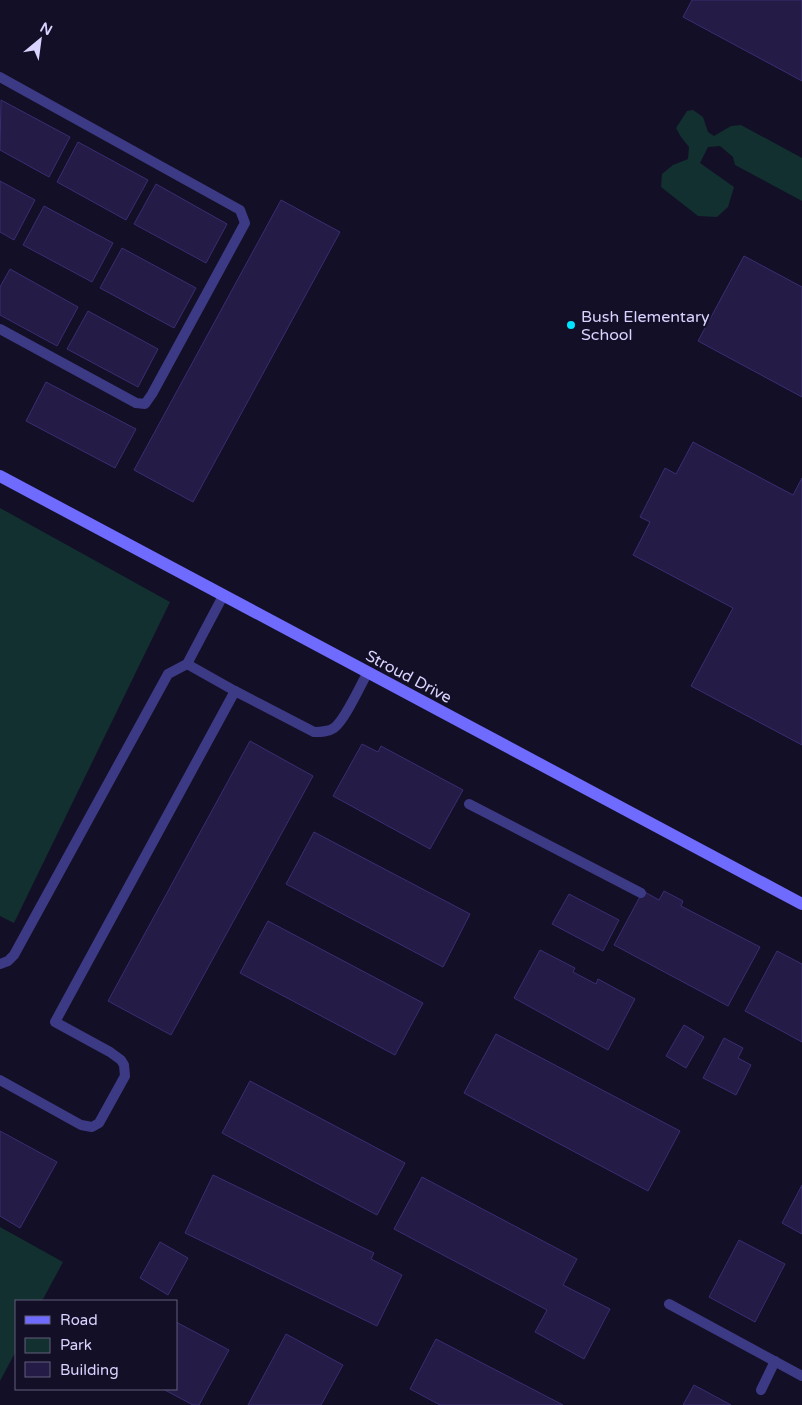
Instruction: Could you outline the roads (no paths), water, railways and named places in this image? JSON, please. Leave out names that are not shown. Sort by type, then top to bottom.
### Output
[{"type":"street","name":"Stroud Drive","points":[[0,476],[802,904]]},
{"type":"lane","points":[[0,77],[240,210],[245,223],[145,404],[136,403],[0,329]]},
{"type":"lane","points":[[0,964],[8,961],[14,954],[168,674],[187,664],[223,596]]},
{"type":"lane","points":[[187,664],[314,732],[324,732],[334,728],[341,721],[368,672]]},
{"type":"lane","points":[[0,1080],[88,1128],[96,1125],[101,1119],[125,1076],[124,1065],[116,1056],[56,1022],[235,690]]},
{"type":"lane","points":[[469,804],[641,893]]},
{"type":"lane","points":[[669,1304],[802,1376]]},
{"type":"lane","points":[[761,1390],[775,1361]]},
{"type":"place","name":"Bush Elementary School","points":[[571,325]]}]
